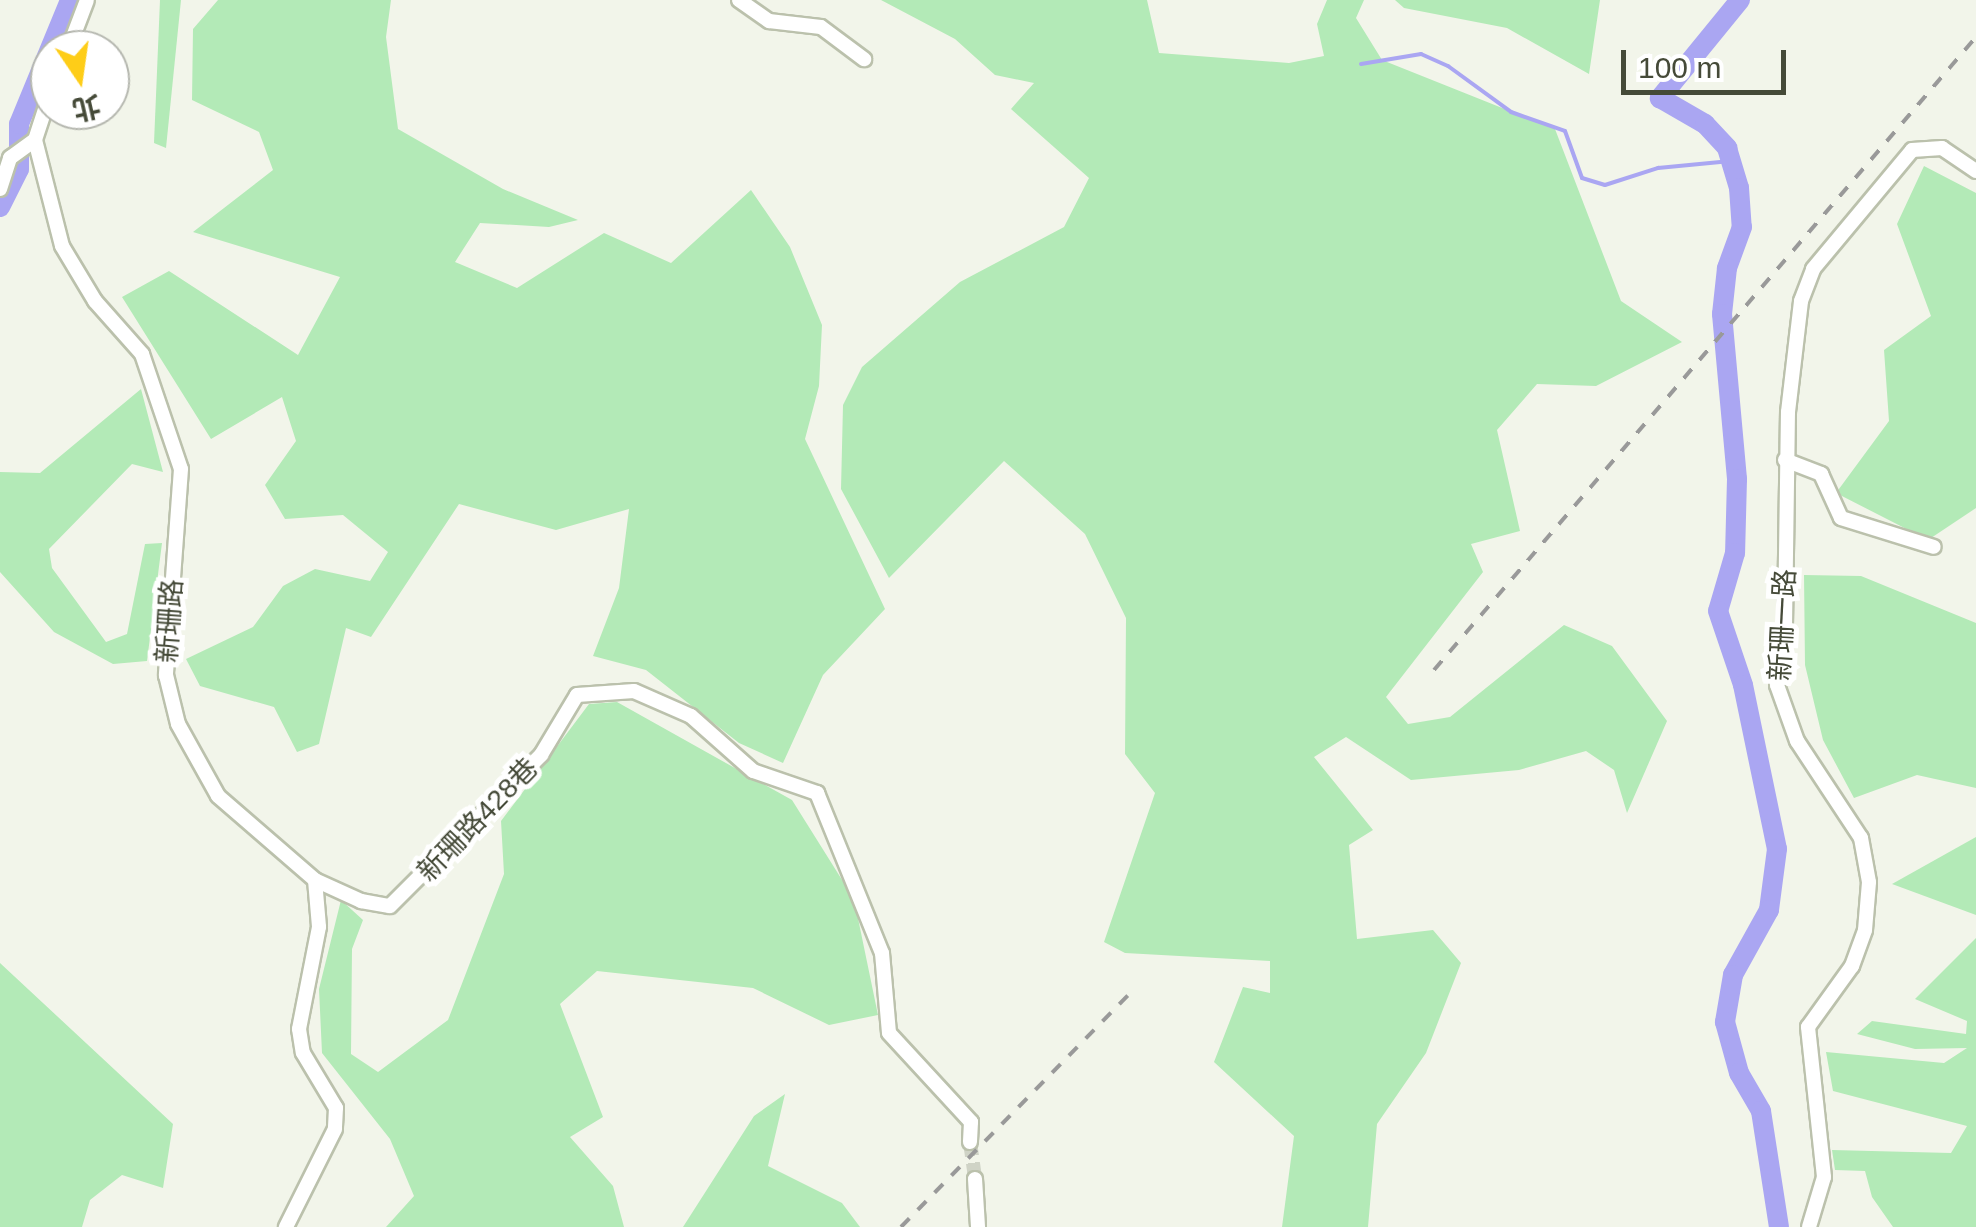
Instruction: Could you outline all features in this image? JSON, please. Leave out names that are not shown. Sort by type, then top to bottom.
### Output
[{"type":"street","points":[[76,30],[87,0]]},
{"type":"street","points":[[739,0],[768,22],[821,26],[864,60]]},
{"type":"street","points":[[0,190],[32,130]]},
{"type":"street","name":"新珊路","points":[[25,145],[62,246],[96,300],[142,354],[181,469],[166,675],[178,724],[218,796],[315,880]]},
{"type":"street","name":"新珊一路","points":[[1809,1227],[1824,1177],[1808,1027],[1852,966],[1865,930],[1869,882],[1861,838],[1798,740],[1777,684],[1787,589],[1785,460],[1793,349],[1813,270],[1912,150],[1942,148],[1976,171]]},
{"type":"street","points":[[1785,460],[1822,474],[1841,518],[1934,547]]},
{"type":"street","name":"新珊路428巷","points":[[315,880],[361,902],[390,906],[541,755],[576,695],[634,691],[691,716],[753,771],[817,793],[882,953],[889,1033],[971,1122],[970,1142]]},
{"type":"street","points":[[286,1227],[335,1129],[336,1108],[303,1053],[298,1029],[319,927],[315,880]]},
{"type":"street","points":[[975,1179],[978,1227]]},
{"type":"green space","points":[[160,0],[181,0],[166,148],[154,143]]},
{"type":"green space","points":[[218,0],[391,0],[386,37],[398,129],[503,189],[578,220],[549,227],[480,223],[455,262],[517,288],[604,233],[671,263],[751,190],[790,247],[822,325],[819,386],[805,439],[885,609],[823,675],[783,763],[739,743],[646,670],[593,656],[619,588],[629,509],[556,530],[459,504],[371,637],[346,628],[319,744],[297,752],[274,707],[200,686],[186,659],[253,627],[283,586],[315,569],[370,581],[388,552],[343,515],[285,519],[265,485],[296,441],[282,397],[211,439],[122,297],[169,271],[298,355],[340,277],[193,232],[273,170],[259,132],[192,100],[193,29]]},
{"type":"green space","points":[[881,0],[1147,0],[1159,53],[1289,63],[1324,56],[1317,24],[1327,0],[1364,0],[1356,18],[1382,60],[1555,129],[1621,301],[1682,342],[1596,386],[1537,384],[1497,430],[1520,531],[1471,544],[1483,572],[1386,697],[1408,724],[1450,717],[1564,625],[1612,646],[1667,721],[1627,813],[1614,770],[1586,751],[1519,770],[1411,780],[1346,737],[1314,757],[1373,830],[1349,845],[1357,939],[1433,930],[1461,963],[1426,1053],[1377,1124],[1368,1227],[1282,1227],[1294,1136],[1214,1062],[1243,987],[1270,993],[1270,961],[1125,953],[1104,942],[1155,793],[1125,754],[1126,618],[1085,534],[1004,461],[889,578],[841,489],[843,405],[862,367],[960,282],[1064,227],[1089,178],[1011,109],[1034,83],[995,75],[955,39]]},
{"type":"green space","points":[[1395,0],[1600,0],[1589,74],[1507,28],[1404,8]]},
{"type":"green space","points":[[1924,166],[1976,193],[1976,508],[1928,540],[1836,493],[1889,421],[1884,350],[1931,316],[1897,224]]},
{"type":"green space","points":[[141,389],[163,472],[132,464],[49,549],[52,568],[106,642],[127,634],[145,544],[162,543],[147,661],[113,664],[54,632],[0,572],[0,472],[40,473]]},
{"type":"green space","points":[[1804,575],[1861,576],[1976,623],[1976,788],[1917,775],[1854,798],[1823,740],[1805,665]]},
{"type":"green space","points":[[617,702],[792,800],[854,899],[878,1015],[829,1025],[753,988],[597,971],[560,1004],[603,1117],[570,1137],[613,1186],[624,1227],[386,1227],[414,1196],[390,1139],[322,1053],[319,989],[341,900],[363,920],[352,949],[351,1054],[378,1072],[448,1020],[504,874],[501,821],[589,704]]},
{"type":"green space","points":[[1976,837],[1976,915],[1892,884]]},
{"type":"green space","points":[[1976,938],[1976,1227],[1893,1227],[1872,1197],[1865,1171],[1835,1170],[1832,1150],[1951,1153],[1967,1126],[1833,1091],[1826,1052],[1944,1063],[1967,1048],[1915,1049],[1857,1034],[1872,1021],[1966,1034],[1967,1021],[1915,999]]},
{"type":"green space","points":[[0,963],[173,1124],[163,1188],[122,1175],[90,1200],[82,1227],[0,1227]]},
{"type":"green space","points":[[785,1094],[768,1166],[842,1203],[860,1227],[683,1227],[754,1116]]},
{"type":"waterway","points":[[0,207],[19,169],[19,124],[70,0]]},
{"type":"waterway","points":[[1740,0],[1660,98],[1705,124],[1727,148],[1739,188],[1742,227],[1727,268],[1722,314],[1737,479],[1735,553],[1718,611],[1743,685],[1777,849],[1769,910],[1733,975],[1725,1022],[1739,1073],[1761,1111],[1779,1227]]},
{"type":"waterway","points":[[1361,64],[1421,54],[1448,66],[1511,112],[1565,131],[1582,178],[1605,185],[1658,168],[1731,161]]},
{"type":"tunnel","points":[[970,1142],[975,1179]]},
{"type":"railway","points":[[1434,670],[1976,37]]},
{"type":"railway","points":[[901,1227],[1133,990]]}]
